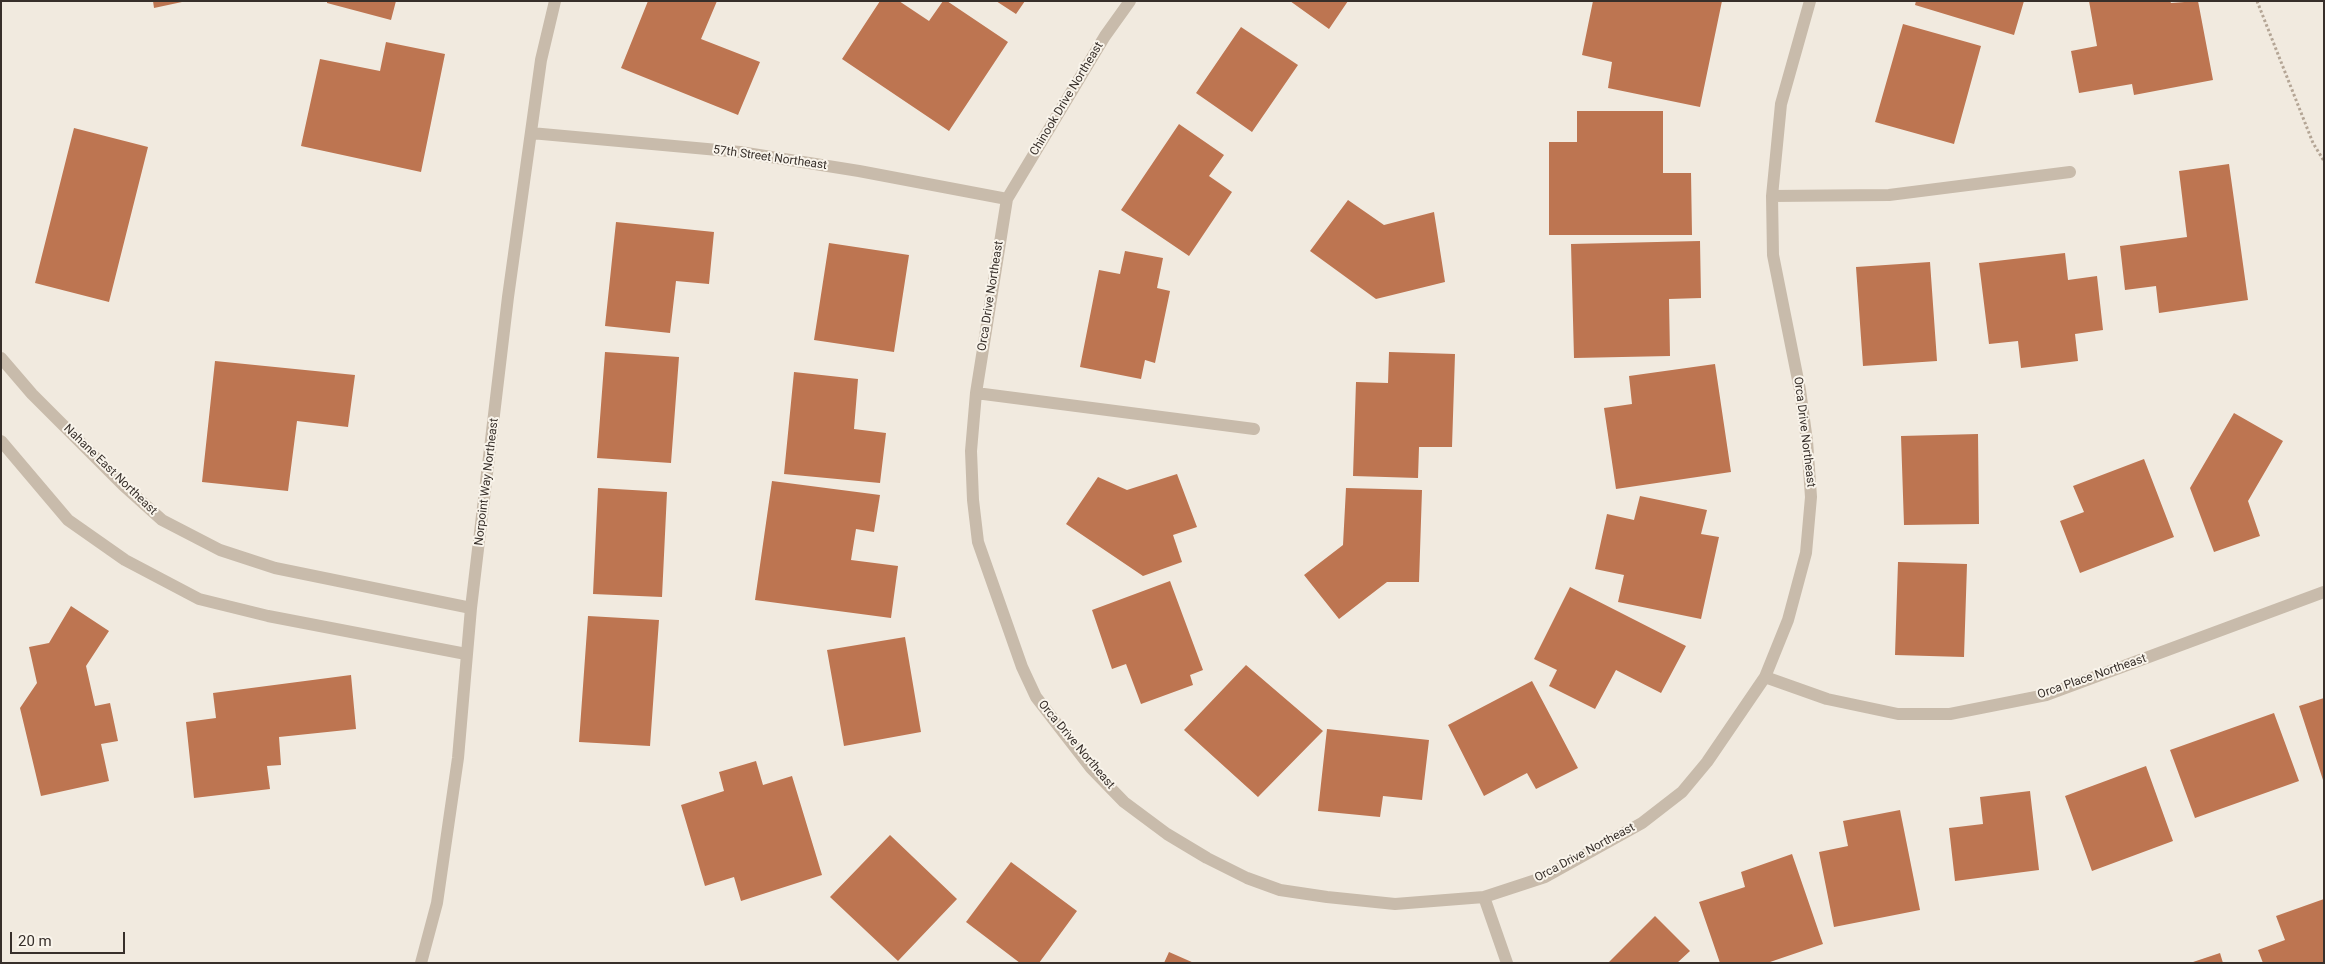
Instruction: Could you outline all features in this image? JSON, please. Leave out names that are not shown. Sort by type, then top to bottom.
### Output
[{"type":"street","name":"Norpoint Way Northeast","points":[[421,963],[437,903],[458,758],[471,608],[540,60],[554,1]]},
{"type":"street","name":"Chinook Drive Northeast","points":[[1007,199],[1105,36],[1130,1]]},
{"type":"street","name":"Orca Drive Northeast","points":[[1007,199],[976,393],[972,451],[973,500],[978,542],[1022,667],[1036,697],[1091,768],[1124,802],[1167,834],[1207,858],[1247,878],[1280,890],[1396,904],[1484,897],[1545,877],[1642,823],[1682,792],[1707,762],[1765,678],[1788,620],[1806,553],[1812,497],[1800,390],[1773,255],[1772,196],[1781,104],[1810,1]]},
{"type":"street","name":"57th Street Northeast","points":[[531,133],[740,152],[859,171],[1007,199]]},
{"type":"street","points":[[1772,196],[1889,195],[2070,172]]},
{"type":"street","name":"Nahane East Northeast","points":[[1,358],[32,394],[129,491],[162,520],[220,550],[276,568],[471,608]]},
{"type":"street","points":[[976,393],[1254,429]]},
{"type":"street","points":[[1,441],[68,520],[125,560],[199,599],[268,616],[466,654]]},
{"type":"street","name":"Orca Place Northeast","points":[[1765,678],[1827,699],[1898,714],[1950,714],[2046,695],[2324,592]]},
{"type":"street","points":[[1484,897],[1507,963]]},
{"type":"path","points":[[2258,1],[2313,143],[2324,161]]},
{"type":"building","points":[[153,1],[182,1],[182,2],[154,8]]},
{"type":"building","points":[[327,1],[396,1],[391,20],[327,3]]},
{"type":"building","points":[[648,1],[717,1],[701,39],[760,62],[738,115],[621,68]]},
{"type":"building","points":[[880,1],[899,1],[929,21],[943,1],[947,1],[1008,42],[949,131],[842,59]]},
{"type":"building","points":[[996,1],[1025,1],[1016,14]]},
{"type":"building","points":[[1290,1],[1348,1],[1329,29]]},
{"type":"building","points":[[1593,1],[1722,1],[1700,107],[1608,88],[1612,62],[1582,55]]},
{"type":"building","points":[[1916,1],[2024,1],[2014,35],[1915,5]]},
{"type":"building","points":[[2089,1],[2170,1],[2171,3],[2198,1],[2213,80],[2134,95],[2132,84],[2079,93],[2071,51],[2097,46]]},
{"type":"building","points":[[1903,24],[1981,46],[1954,144],[1875,122]]},
{"type":"building","points":[[1241,27],[1298,65],[1252,132],[1196,93]]},
{"type":"building","points":[[386,42],[445,54],[421,172],[301,146],[320,59],[380,71]]},
{"type":"building","points":[[1577,111],[1663,111],[1663,173],[1691,173],[1692,235],[1549,235],[1549,142],[1577,142]]},
{"type":"building","points":[[1179,124],[1224,155],[1209,176],[1232,192],[1189,256],[1121,210]]},
{"type":"building","points":[[74,128],[148,147],[109,302],[35,283]]},
{"type":"building","points":[[2229,164],[2248,300],[2159,313],[2156,286],[2125,290],[2120,246],[2187,237],[2179,171]]},
{"type":"building","points":[[1348,200],[1384,225],[1434,212],[1445,282],[1376,299],[1310,251]]},
{"type":"building","points":[[616,222],[714,232],[709,284],[676,281],[670,333],[605,326]]},
{"type":"building","points":[[1700,241],[1701,298],[1669,299],[1670,356],[1574,358],[1571,244]]},
{"type":"building","points":[[829,243],[909,255],[894,352],[814,340]]},
{"type":"building","points":[[1125,251],[1163,258],[1157,288],[1170,291],[1155,363],[1145,360],[1141,379],[1080,367],[1099,270],[1120,274]]},
{"type":"building","points":[[2065,253],[2068,280],[2097,276],[2103,330],[2075,334],[2078,361],[2021,368],[2018,341],[1989,344],[1979,263]]},
{"type":"building","points":[[1930,262],[1937,361],[1863,366],[1856,267]]},
{"type":"building","points":[[605,352],[679,357],[671,463],[597,458]]},
{"type":"building","points":[[1389,352],[1455,354],[1452,447],[1419,447],[1418,478],[1353,476],[1356,382],[1388,383]]},
{"type":"building","points":[[215,361],[355,375],[348,427],[297,421],[288,491],[202,482]]},
{"type":"building","points":[[1715,364],[1731,472],[1616,489],[1604,408],[1632,404],[1629,376]]},
{"type":"building","points":[[794,372],[858,379],[854,429],[886,433],[880,483],[784,474]]},
{"type":"building","points":[[2234,413],[2283,441],[2248,501],[2260,536],[2214,552],[2190,488]]},
{"type":"building","points":[[1978,434],[1979,524],[1904,525],[1901,436]]},
{"type":"building","points":[[2144,459],[2174,537],[2080,573],[2060,521],[2084,512],[2073,486]]},
{"type":"building","points":[[1177,474],[1197,527],[1173,535],[1182,562],[1143,576],[1066,524],[1098,477],[1127,490]]},
{"type":"building","points":[[772,481],[880,495],[874,532],[856,529],[851,560],[898,566],[891,618],[755,600]]},
{"type":"building","points":[[598,488],[667,492],[662,597],[593,594]]},
{"type":"building","points":[[1346,488],[1422,490],[1419,582],[1387,582],[1339,619],[1304,575],[1343,545]]},
{"type":"building","points":[[1640,496],[1707,510],[1701,534],[1719,537],[1701,619],[1618,602],[1624,575],[1595,569],[1607,514],[1634,520]]},
{"type":"building","points":[[1898,562],[1967,564],[1964,657],[1895,655]]},
{"type":"building","points":[[1170,581],[1203,670],[1190,675],[1193,685],[1141,704],[1126,664],[1112,669],[1092,610]]},
{"type":"building","points":[[1570,587],[1686,646],[1661,693],[1616,670],[1595,709],[1549,686],[1557,670],[1534,659]]},
{"type":"building","points":[[71,606],[109,631],[86,666],[95,706],[110,703],[118,741],[101,744],[109,781],[41,796],[20,708],[37,683],[29,647],[49,643]]},
{"type":"building","points":[[588,616],[659,620],[650,746],[579,742]]},
{"type":"building","points":[[905,637],[921,732],[844,746],[827,650]]},
{"type":"building","points":[[1246,665],[1323,731],[1258,797],[1184,730]]},
{"type":"building","points":[[351,675],[356,729],[279,737],[281,765],[267,766],[270,789],[194,798],[186,722],[216,718],[213,693]]},
{"type":"building","points":[[1532,681],[1578,768],[1536,789],[1527,773],[1484,796],[1448,725]]},
{"type":"building","points":[[2324,698],[2324,780],[2323,780],[2299,706]]},
{"type":"building","points":[[2274,713],[2299,781],[2195,818],[2170,750]]},
{"type":"building","points":[[1327,729],[1429,740],[1422,800],[1383,796],[1380,817],[1318,811]]},
{"type":"building","points":[[756,761],[763,785],[792,776],[822,875],[741,901],[734,877],[705,886],[681,805],[724,791],[719,772]]},
{"type":"building","points":[[2146,766],[2173,841],[2092,871],[2065,796]]},
{"type":"building","points":[[2030,791],[2039,870],[1955,881],[1949,828],[1983,824],[1980,797]]},
{"type":"building","points":[[1900,810],[1920,910],[1834,927],[1819,852],[1848,846],[1843,821]]},
{"type":"building","points":[[890,835],[957,899],[898,961],[830,897]]},
{"type":"building","points":[[1792,854],[1823,944],[1767,963],[1720,963],[1699,902],[1745,887],[1741,872]]},
{"type":"building","points":[[1011,862],[1077,911],[1039,963],[1020,963],[966,922]]},
{"type":"building","points":[[2324,899],[2324,963],[2263,963],[2258,950],[2285,940],[2276,916]]},
{"type":"building","points":[[1655,916],[1690,951],[1677,963],[1608,963]]},
{"type":"building","points":[[1169,952],[1194,963],[1164,963]]},
{"type":"building","points":[[2220,953],[2223,963],[2193,963],[2193,962]]}]
